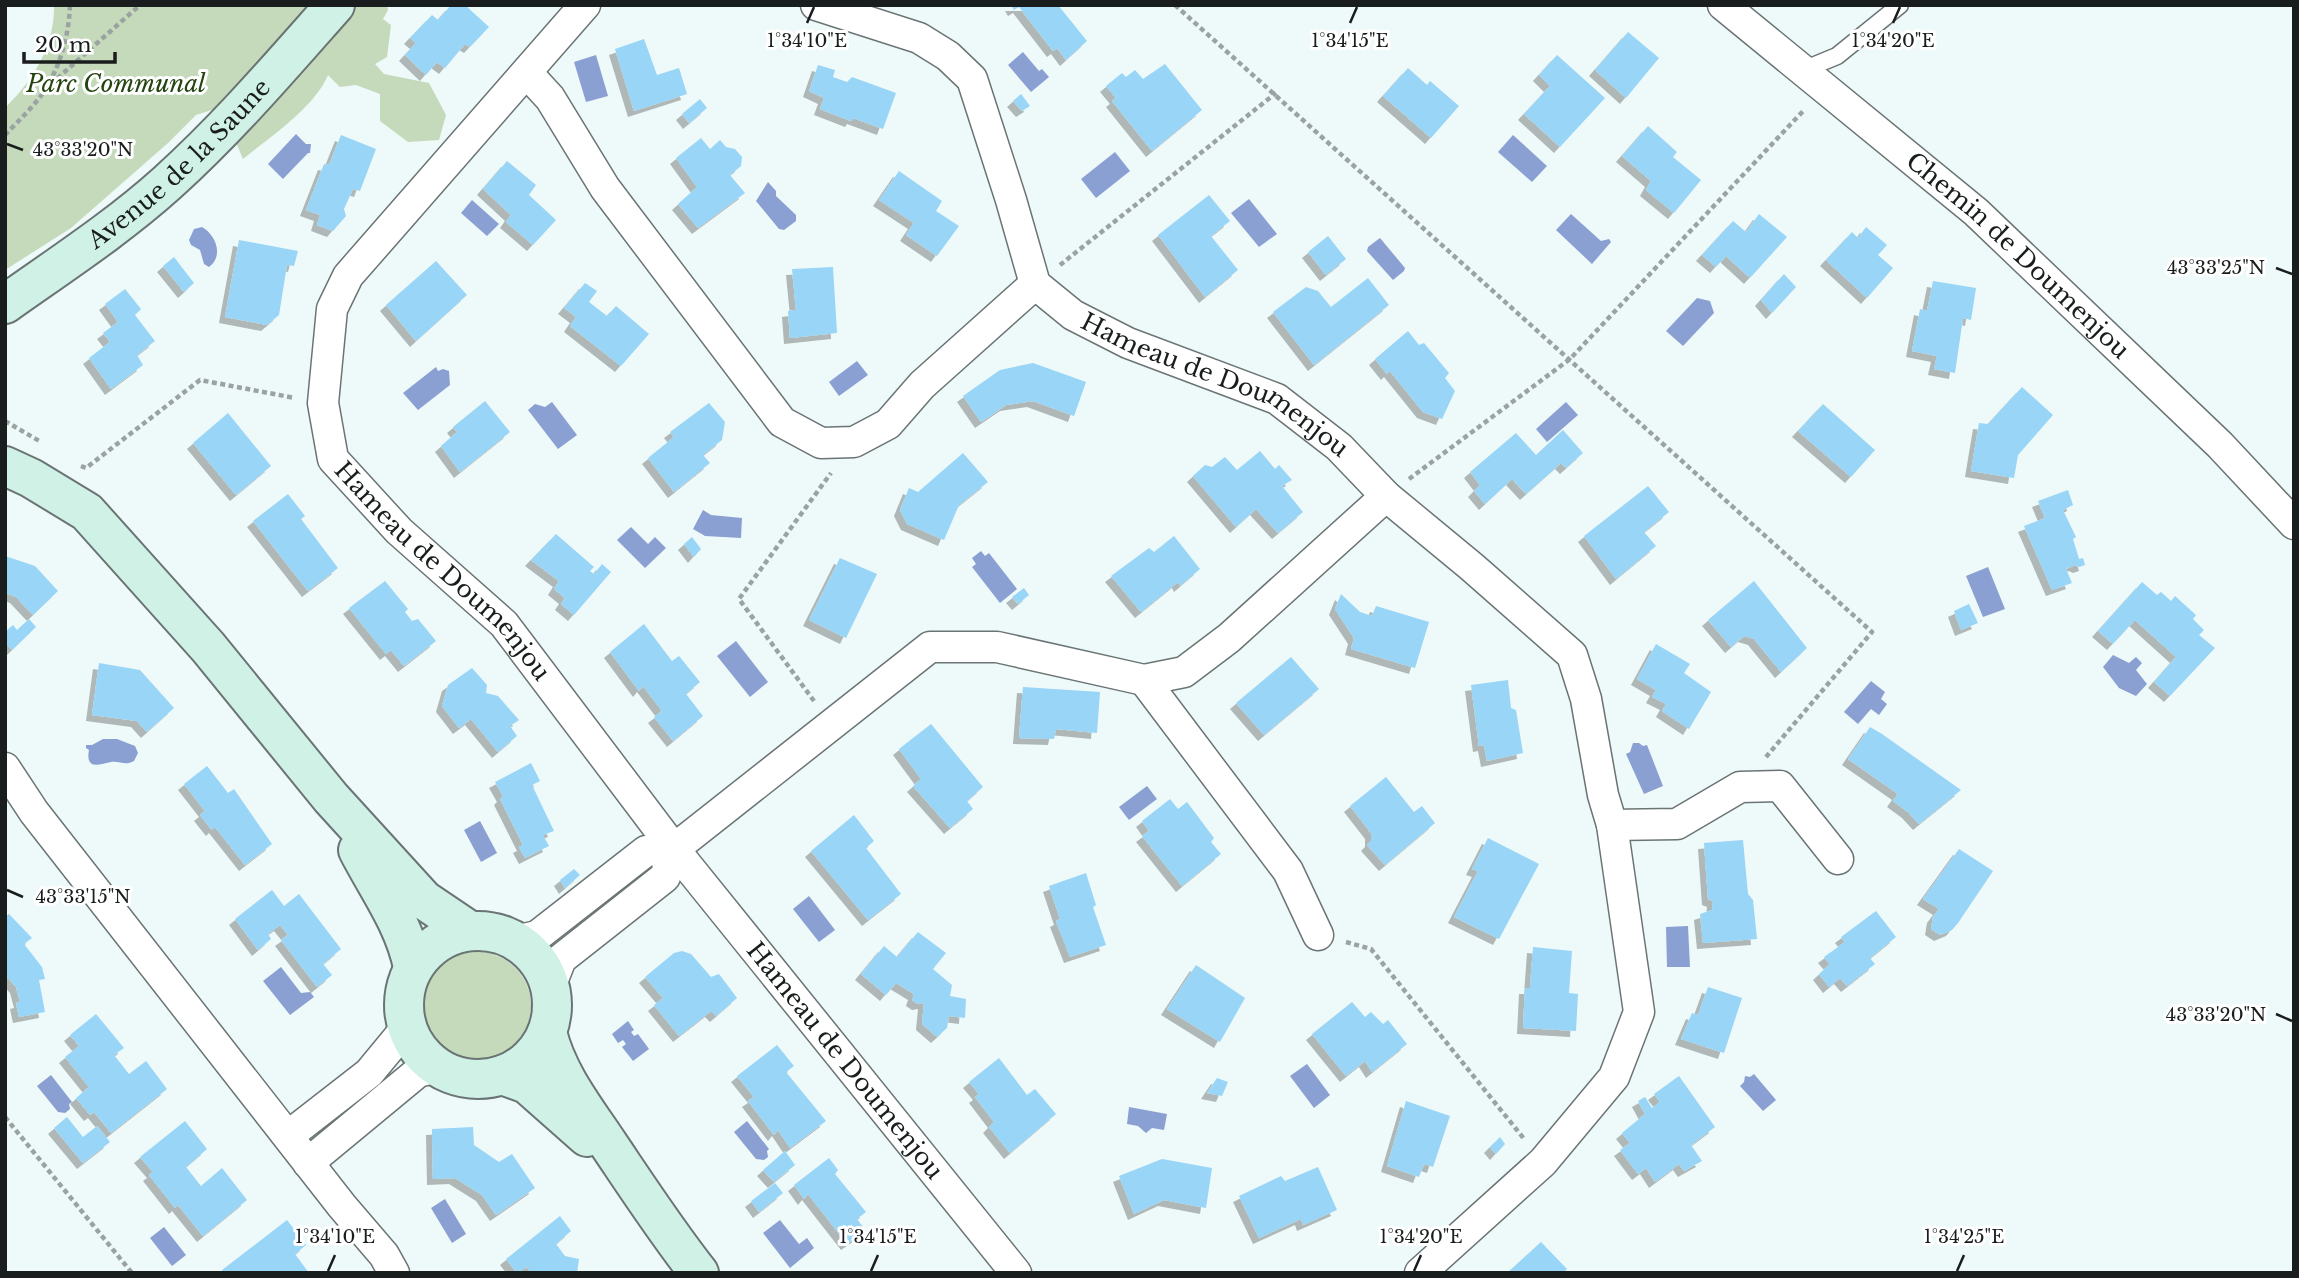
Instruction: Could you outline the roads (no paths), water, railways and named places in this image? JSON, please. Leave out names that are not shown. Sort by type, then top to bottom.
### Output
[{"type":"street","name":"Avenue de la Saune","points":[[5,304],[119,223],[167,183],[235,118],[335,5]]},
{"type":"street","name":"Hameau de Doumenjou","points":[[585,5],[348,276],[332,309],[323,403],[333,459],[399,531],[504,624],[674,849],[1016,1273]]},
{"type":"street","points":[[527,73],[550,98],[605,188],[782,422],[821,443],[854,442],[888,424],[922,385],[1035,284],[972,79],[948,56],[919,38],[816,5]]},
{"type":"street","name":"Chemin de Doumenjou","points":[[1723,5],[1976,212],[2220,445],[2294,524]]},
{"type":"street","name":"Hameau de Doumenjou","points":[[1035,284],[1073,315],[1128,344],[1277,399],[1339,447],[1386,496],[1472,566],[1572,655],[1586,699],[1603,795],[1612,825],[1639,1012],[1614,1077],[1543,1162],[1420,1273]]},
{"type":"street","points":[[5,466],[31,478],[87,512],[208,647],[331,798],[424,900],[470,931]]},
{"type":"street","points":[[5,485],[45,502],[112,542]]},
{"type":"street","points":[[550,986],[537,960],[515,941],[501,935],[470,931],[453,935],[424,953],[414,967],[405,986],[403,1007],[407,1027],[424,1056],[437,1067],[457,1076],[480,1079],[502,1075],[529,1058],[547,1032],[551,1017],[550,986],[561,959],[665,877],[674,849],[930,647],[997,647],[1144,680],[1184,672],[1229,638],[1386,496]]},
{"type":"street","points":[[1144,680],[1288,871],[1318,935]]},
{"type":"street","points":[[5,768],[34,812],[341,1206],[384,1255],[394,1273]]},
{"type":"street","points":[[1612,825],[1676,824],[1740,787],[1780,786],[1838,859]]},
{"type":"street","points":[[331,798],[398,919],[409,945],[414,967]]},
{"type":"street","points":[[515,941],[537,936],[646,851],[674,849]]},
{"type":"street","points":[[288,1136],[369,1073],[407,1027]]},
{"type":"street","points":[[547,1032],[552,1054],[563,1074],[662,1226],[699,1273]]},
{"type":"street","points":[[308,1163],[418,1072],[437,1067]]},
{"type":"street","points":[[502,1075],[527,1084],[632,1179]]},
{"type":"lane","points":[[1814,79],[1837,56],[1900,5]]},
{"type":"water","points":[[1023,52],[1039,71],[1042,69],[1049,77],[1031,92],[1008,65]]},
{"type":"water","points":[[596,55],[608,96],[586,102],[574,62]]},
{"type":"water","points":[[296,134],[306,144],[311,144],[310,153],[283,179],[268,164]]},
{"type":"water","points":[[1513,135],[1547,166],[1532,182],[1498,152]]},
{"type":"water","points":[[1115,152],[1130,171],[1096,198],[1081,179]]},
{"type":"water","points":[[768,182],[776,191],[776,196],[796,215],[796,221],[784,230],[779,229],[756,201]]},
{"type":"water","points":[[1249,199],[1277,234],[1259,247],[1231,213]]},
{"type":"water","points":[[472,200],[499,224],[487,236],[461,213]]},
{"type":"water","points":[[1571,214],[1601,241],[1609,239],[1611,242],[1592,264],[1556,230]]},
{"type":"water","points":[[202,227],[211,235],[216,246],[216,257],[209,267],[204,264],[200,250],[191,245],[189,240],[194,229]]},
{"type":"water","points":[[1380,238],[1405,268],[1393,280],[1367,251],[1368,247]]},
{"type":"water","points":[[1697,298],[1710,301],[1714,313],[1683,346],[1666,331]]},
{"type":"water","points":[[857,361],[868,375],[839,396],[829,382]]},
{"type":"water","points":[[436,367],[438,371],[449,371],[450,385],[418,410],[403,393]]},
{"type":"water","points":[[552,402],[577,435],[558,449],[528,410],[535,404],[545,407]]},
{"type":"water","points":[[1566,402],[1578,415],[1547,442],[1536,429]]},
{"type":"water","points":[[703,510],[711,515],[742,518],[741,538],[705,536],[693,529]]},
{"type":"water","points":[[631,527],[648,544],[655,537],[666,548],[645,568],[617,540]]},
{"type":"water","points":[[981,551],[985,556],[989,553],[1017,589],[1000,603],[972,567],[976,564],[972,558]]},
{"type":"water","points":[[1988,567],[2005,609],[1983,617],[1966,576]]},
{"type":"water","points":[[736,641],[768,682],[750,697],[717,656]]},
{"type":"water","points":[[2113,655],[2129,663],[2136,657],[2142,663],[2136,670],[2147,684],[2136,696],[2119,688],[2103,667]]},
{"type":"water","points":[[1871,681],[1885,692],[1881,699],[1887,704],[1879,715],[1871,709],[1858,724],[1844,712]]},
{"type":"water","points":[[103,739],[117,739],[135,746],[138,753],[134,761],[91,764],[86,745]]},
{"type":"water","points":[[1633,743],[1647,745],[1663,786],[1644,794],[1626,754],[1630,752]]},
{"type":"water","points":[[1147,786],[1157,799],[1129,820],[1119,807]]},
{"type":"water","points":[[480,821],[497,853],[481,862],[464,830]]},
{"type":"water","points":[[809,896],[835,930],[819,942],[793,909]]},
{"type":"water","points":[[1688,926],[1690,967],[1667,967],[1666,927]]},
{"type":"water","points":[[281,967],[301,993],[310,992],[314,997],[290,1015],[263,981]]},
{"type":"water","points":[[628,1021],[634,1030],[631,1032],[634,1036],[638,1034],[649,1049],[633,1061],[622,1047],[626,1044],[623,1040],[618,1043],[612,1034]]},
{"type":"water","points":[[1307,1064],[1330,1095],[1314,1108],[1290,1076]]},
{"type":"water","points":[[1754,1074],[1776,1100],[1763,1111],[1740,1086],[1745,1076]]},
{"type":"water","points":[[51,1075],[72,1102],[65,1113],[58,1112],[37,1086]]},
{"type":"water","points":[[1129,1107],[1167,1114],[1164,1130],[1152,1128],[1146,1133],[1138,1126],[1127,1124]]},
{"type":"water","points":[[747,1121],[769,1149],[768,1157],[764,1160],[756,1159],[734,1132]]},
{"type":"water","points":[[445,1199],[466,1234],[452,1243],[431,1208]]},
{"type":"water","points":[[780,1220],[799,1244],[807,1238],[814,1248],[790,1268],[763,1233]]},
{"type":"water","points":[[164,1227],[186,1255],[172,1266],[150,1238]]},
{"type":"park label","name":"Parc Communal","points":[[116,84]]}]
